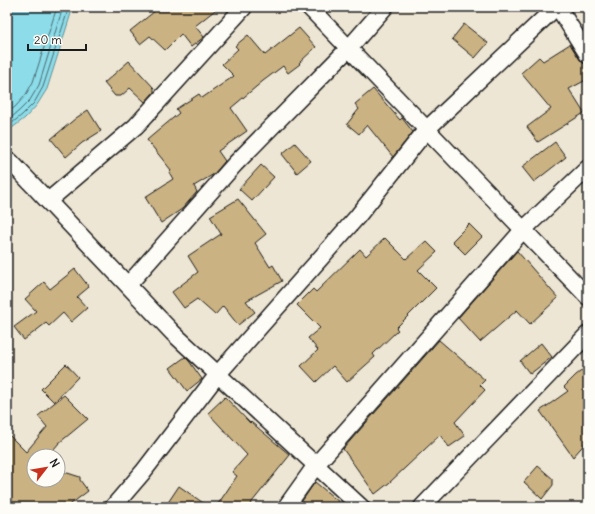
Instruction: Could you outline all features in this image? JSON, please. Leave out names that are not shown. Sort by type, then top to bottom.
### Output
[{"type":"street","points":[[48,201],[136,126],[244,7]]},
{"type":"street","points":[[309,7],[588,297]]},
{"type":"street","points":[[128,285],[235,164],[349,48],[385,7]]},
{"type":"street","points":[[113,507],[143,472],[218,374],[357,218],[427,129],[557,7],[588,55]]},
{"type":"street","points":[[10,161],[173,333],[361,507]]},
{"type":"street","points":[[286,507],[316,465],[523,230],[588,168]]},
{"type":"street","points":[[422,507],[588,334]]},
{"type":"water","points":[[7,7],[73,7],[47,89],[37,105],[25,118],[7,132]]},
{"type":"building","points":[[160,7],[219,7],[195,26],[204,37],[191,47],[181,34],[165,50],[150,36],[140,44],[130,31]]},
{"type":"building","points":[[464,24],[488,43],[475,58],[452,39]]},
{"type":"building","points":[[299,28],[316,47],[299,63],[300,64],[288,73],[283,66],[231,108],[247,131],[218,151],[225,161],[214,174],[194,186],[197,192],[182,209],[161,223],[145,197],[173,179],[169,172],[171,170],[147,140],[179,113],[176,109],[199,94],[202,98],[234,76],[222,64],[238,49],[235,46],[248,35],[265,55]]},
{"type":"building","points":[[570,44],[580,60],[586,64],[588,68],[588,79],[569,89],[584,113],[538,142],[527,127],[551,109],[521,73],[539,57],[543,61]]},
{"type":"building","points":[[129,61],[154,88],[154,92],[145,102],[130,88],[121,96],[115,96],[104,83]]},
{"type":"building","points":[[373,89],[400,120],[402,118],[413,132],[393,157],[367,125],[359,134],[347,124],[359,109],[355,104]]},
{"type":"building","points":[[88,110],[101,131],[82,143],[66,157],[51,139]]},
{"type":"building","points":[[555,142],[566,157],[534,182],[522,167]]},
{"type":"building","points":[[295,143],[311,161],[297,173],[282,154]]},
{"type":"building","points":[[261,165],[274,177],[252,201],[239,189]]},
{"type":"building","points":[[238,199],[266,234],[255,243],[270,267],[273,265],[282,281],[246,301],[255,312],[238,325],[223,306],[215,315],[197,299],[184,308],[172,292],[198,272],[188,256],[221,234],[210,216]]},
{"type":"building","points":[[469,224],[482,237],[465,254],[452,241]]},
{"type":"building","points":[[385,238],[406,259],[426,241],[437,252],[418,270],[436,288],[396,328],[398,330],[373,354],[375,357],[347,382],[333,366],[316,382],[301,366],[318,350],[308,338],[320,328],[297,305],[313,289],[316,292],[360,249],[366,256]]},
{"type":"building","points":[[517,251],[558,298],[530,324],[517,310],[480,342],[458,318]]},
{"type":"building","points":[[75,269],[89,287],[77,297],[87,308],[71,322],[63,313],[49,326],[46,323],[24,340],[14,327],[36,311],[25,299],[44,282],[50,289]]},
{"type":"building","points":[[439,340],[485,380],[480,385],[485,390],[455,422],[465,436],[449,447],[440,435],[389,483],[375,494],[343,449]]},
{"type":"building","points":[[541,343],[552,357],[530,374],[520,361]]},
{"type":"building","points":[[185,357],[202,379],[187,391],[170,368]]},
{"type":"building","points":[[66,364],[78,377],[54,402],[41,389]]},
{"type":"building","points":[[588,366],[588,440],[573,457],[540,411],[568,391],[564,387]]},
{"type":"building","points":[[64,395],[88,419],[55,448],[29,448],[47,427],[38,416]]},
{"type":"building","points":[[225,397],[250,423],[251,422],[290,455],[248,507],[216,507],[237,476],[232,472],[247,455],[208,413]]},
{"type":"building","points":[[7,433],[26,452],[26,488],[66,488],[66,473],[80,477],[80,480],[88,491],[67,507],[7,507]]},
{"type":"building","points":[[538,466],[553,479],[553,485],[542,499],[524,482]]},
{"type":"building","points":[[315,482],[345,507],[298,507]]},
{"type":"building","points":[[179,486],[209,507],[165,507]]}]
